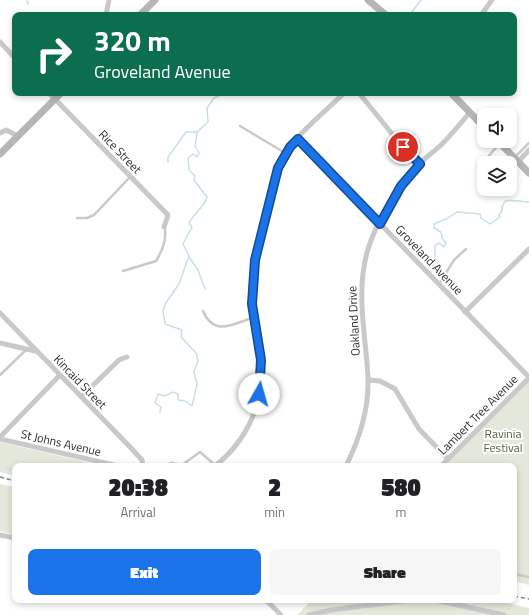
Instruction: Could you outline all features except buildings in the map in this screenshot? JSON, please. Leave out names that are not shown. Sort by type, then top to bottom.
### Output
[{"type":"street","points":[[107,12],[109,0]]},
{"type":"street","points":[[143,12],[155,0]]},
{"type":"street","points":[[368,0],[382,12]]},
{"type":"street","points":[[483,12],[492,0]]},
{"type":"street","points":[[0,42],[12,55]]},
{"type":"street","name":"Rice Street","points":[[52,96],[168,216],[164,227]]},
{"type":"street","points":[[0,154],[58,96]]},
{"type":"street","points":[[219,463],[237,444],[248,428],[259,394],[261,360],[253,318],[252,279],[255,260],[278,168],[286,153],[298,139],[341,96]]},
{"type":"street","points":[[362,96],[393,135],[420,164]]},
{"type":"street","points":[[455,96],[477,120]]},
{"type":"street","name":"Oakland Drive","points":[[347,463],[362,422],[368,380],[362,318],[362,283],[368,250],[380,224],[401,186],[420,164],[451,135],[470,112]]},
{"type":"street","points":[[0,133],[6,130],[18,136]]},
{"type":"street","name":"Groveland Avenue","points":[[298,139],[529,378]]},
{"type":"street","points":[[505,148],[512,156]]},
{"type":"street","points":[[517,159],[529,150]]},
{"type":"street","points":[[517,161],[529,173]]},
{"type":"street","points":[[465,312],[529,249]]},
{"type":"street","name":"Kincaid Street","points":[[0,313],[82,396],[142,460],[142,463]]},
{"type":"street","points":[[0,342],[36,351]]},
{"type":"street","points":[[82,396],[119,360],[127,357]]},
{"type":"street","points":[[0,438],[60,375]]},
{"type":"street","name":"Lambert Tree Avenue","points":[[444,463],[529,378]]},
{"type":"street","points":[[368,380],[380,381],[395,388],[419,429],[448,459]]},
{"type":"street","name":"St Johns Avenue","points":[[0,438],[105,463]]},
{"type":"street","points":[[0,535],[12,537]]},
{"type":"street","points":[[269,603],[281,615]]},
{"type":"street","points":[[309,615],[331,610],[386,603]]},
{"type":"street","points":[[449,603],[504,615]]},
{"type":"lane","points":[[240,126],[286,153]]},
{"type":"lane","points":[[517,159],[529,143]]},
{"type":"lane","points":[[488,156],[494,148]]},
{"type":"lane","points":[[77,218],[87,218],[94,215],[130,177]]},
{"type":"lane","points":[[123,271],[156,261],[166,240],[164,227]]},
{"type":"lane","points":[[438,284],[454,260],[466,249]]},
{"type":"lane","points":[[203,311],[206,318],[212,323],[220,326],[234,326],[253,318]]},
{"type":"lane","points":[[0,375],[27,349]]},
{"type":"lane","points":[[185,463],[200,452],[213,463]]},
{"type":"lane","points":[[517,575],[529,577]]},
{"type":"green space","name":"Ravinia Festival","points":[[529,380],[529,585],[517,582],[517,463],[445,463]]},
{"type":"green space","points":[[0,442],[90,463],[12,463],[12,475],[0,472]]},
{"type":"green space","points":[[0,484],[12,486],[12,534],[0,531]]},
{"type":"green space","points":[[309,603],[508,603],[529,608],[529,615],[297,615]]},
{"type":"waterway","points":[[27,0],[28,4]]},
{"type":"waterway","points":[[412,12],[421,0]]},
{"type":"waterway","points":[[160,412],[161,407],[155,403],[158,394],[165,396],[173,392],[178,394],[178,400],[185,401],[192,406],[197,385],[194,372],[198,361],[196,353],[181,337],[182,330],[165,324],[163,311],[165,304],[179,284],[189,256],[183,244],[192,227],[189,223],[206,201],[207,197],[194,180],[195,176],[189,170],[188,158],[193,154],[197,157],[199,153],[195,146],[197,132],[208,122],[207,108],[214,98],[218,96]]},
{"type":"waterway","points":[[168,162],[168,157],[186,132],[196,132]]},
{"type":"waterway","points":[[431,272],[435,258],[435,246],[439,243],[444,247],[446,243],[442,238],[441,232],[434,228],[434,224],[457,212],[480,214],[481,218],[490,224],[500,217],[499,215],[505,201],[511,200],[529,202]]},
{"type":"waterway","points":[[189,257],[198,270],[205,289]]},
{"type":"waterway","points":[[6,468],[12,469]]},
{"type":"railway","points":[[0,477],[12,480]]},
{"type":"railway","points":[[517,597],[529,599]]},
{"type":"route","points":[[259,394],[262,370],[253,318],[252,279],[255,260],[274,182],[283,157],[298,139],[380,224],[392,199],[420,164],[403,147]]}]
